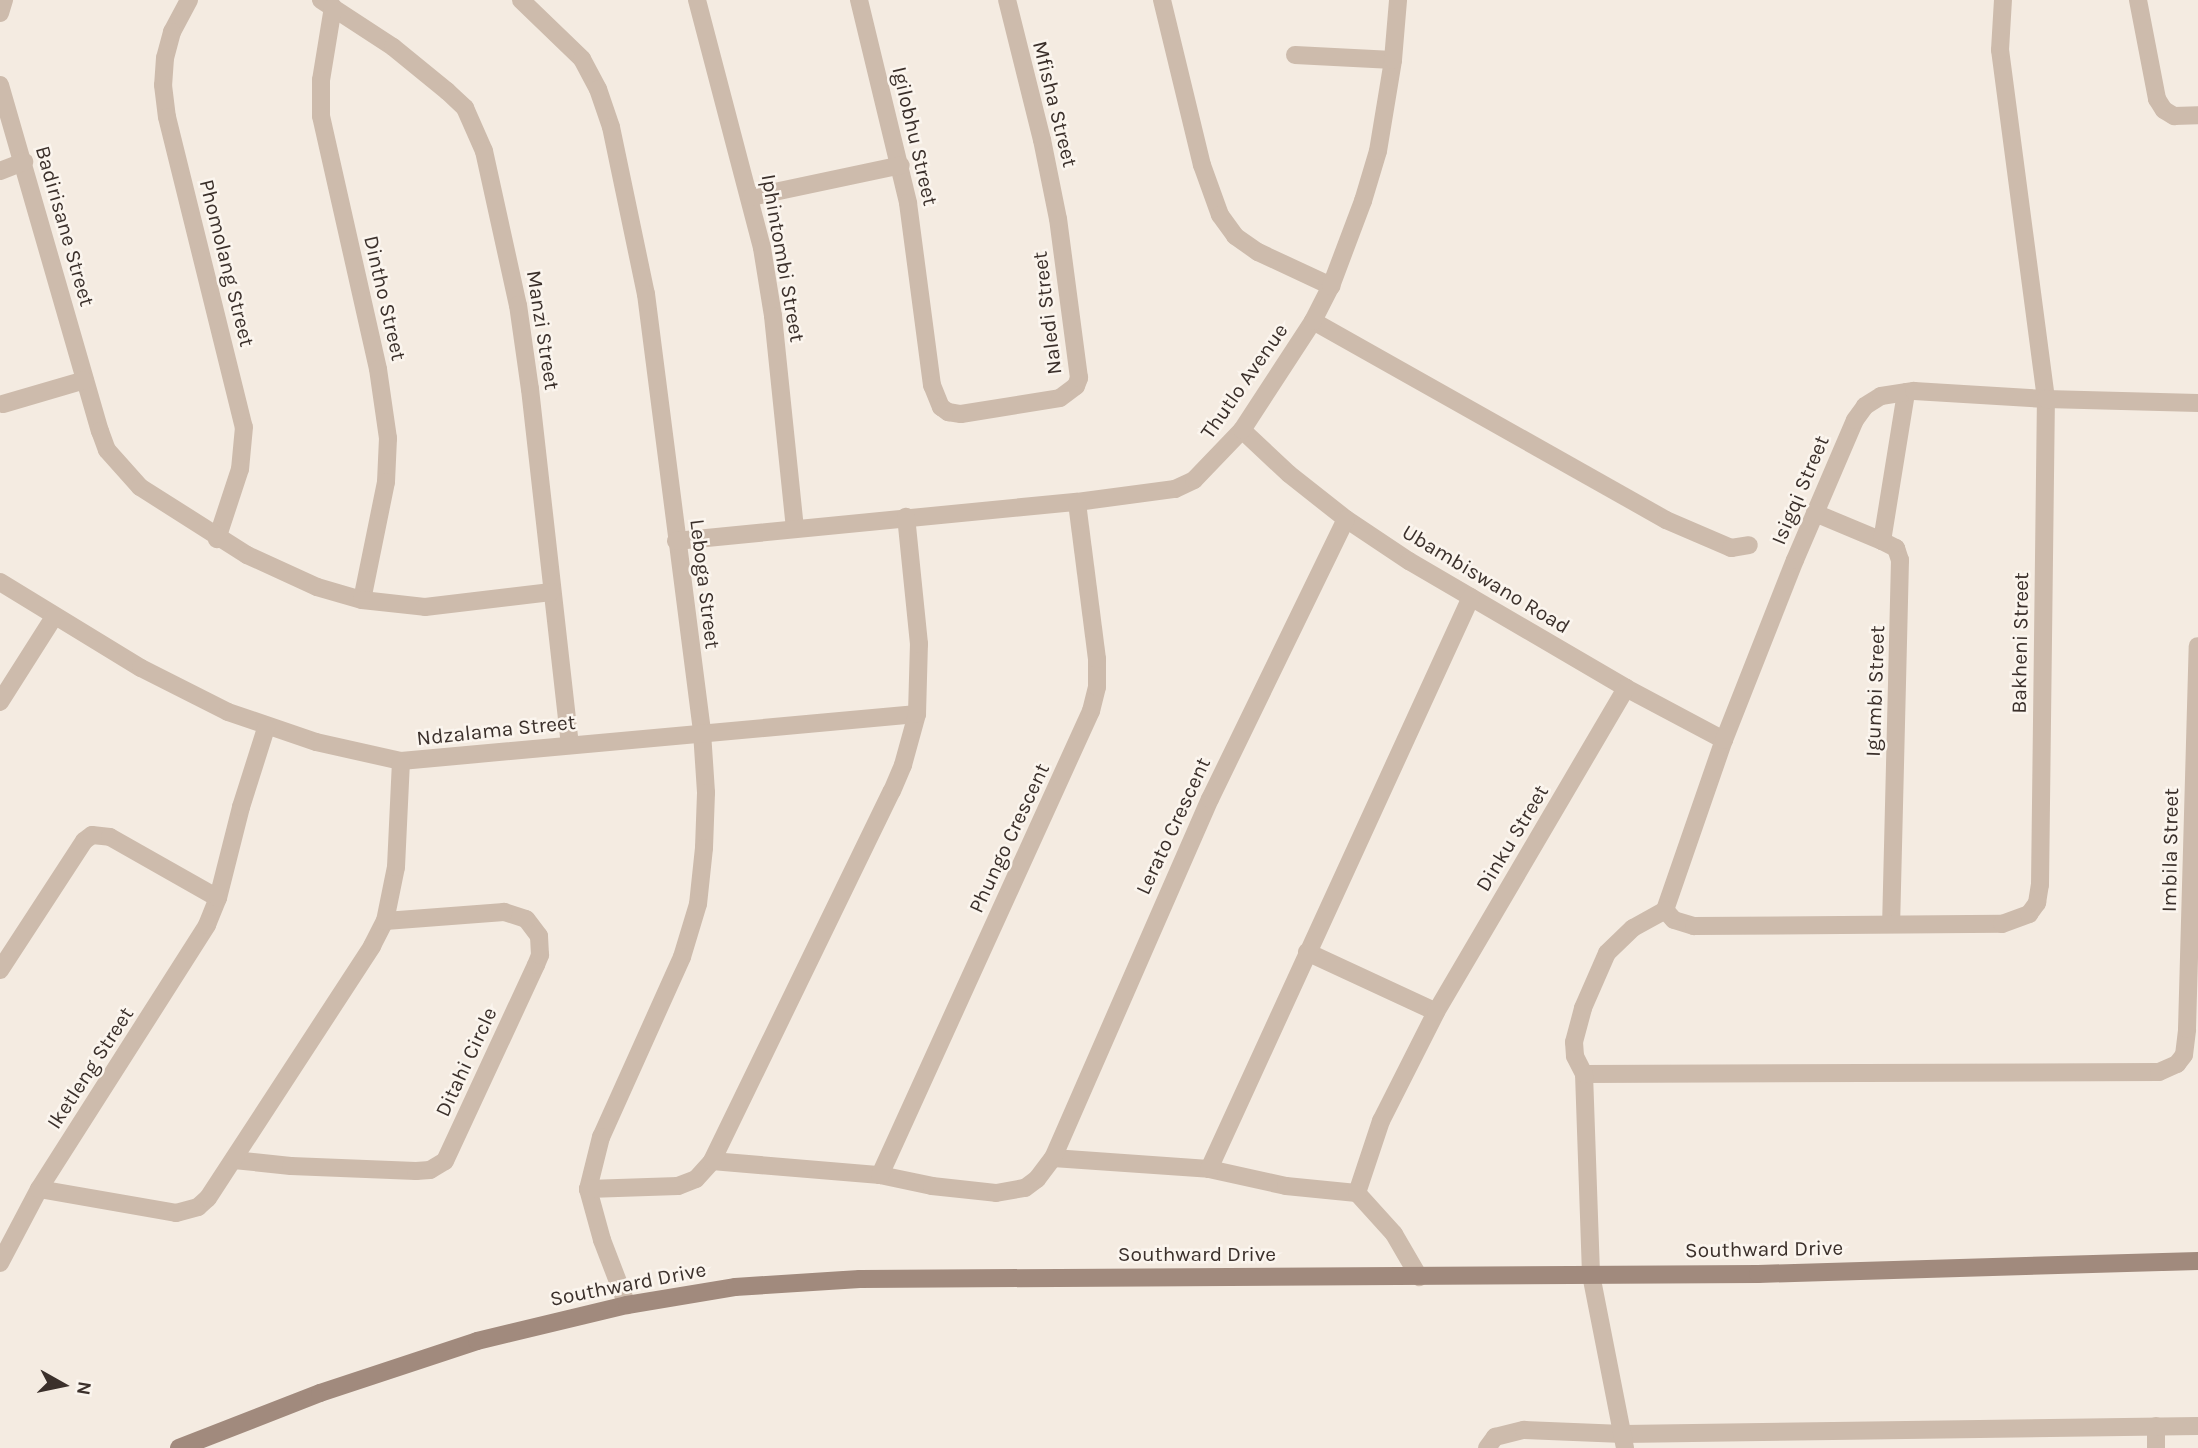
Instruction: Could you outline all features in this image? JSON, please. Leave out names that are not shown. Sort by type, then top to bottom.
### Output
[{"type":"main road","name":"Southward Drive","points":[[179,1448],[412,1361],[540,1324],[627,1305],[736,1287],[860,1279],[1758,1274],[2198,1261]]},
{"type":"street","points":[[0,13],[4,0]]},
{"type":"street","name":"Phomolang Street","points":[[189,0],[172,32],[165,58],[163,85],[167,117],[244,427],[240,469],[217,539]]},
{"type":"street","name":"Leboga Street","points":[[521,0],[582,59],[598,89],[611,127],[646,294],[702,732],[706,793],[698,904],[682,957],[601,1137],[592,1163],[588,1189]]},
{"type":"street","name":"Iphintombi Street","points":[[697,0],[751,197],[773,316],[795,529]]},
{"type":"street","name":"Igilobhu Street","points":[[859,0],[901,166],[920,284]]},
{"type":"street","name":"Mfisha Street","points":[[1007,0],[1058,219]]},
{"type":"street","points":[[1162,0],[1202,165],[1220,215],[1235,236],[1258,252],[1331,286]]},
{"type":"street","name":"Thutlo Avenue","points":[[676,541],[1077,502],[1175,489],[1194,480],[1242,430],[1313,321],[1331,286],[1374,163],[1393,60],[1398,0]]},
{"type":"street","name":"Bakheni Street","points":[[1665,910],[1674,920],[1694,926],[2002,924],[2029,914],[2037,903],[2040,885],[2046,399],[2000,50],[2003,0]]},
{"type":"street","points":[[2138,0],[2157,99],[2164,110],[2174,116],[2198,115]]},
{"type":"street","name":"Manzi Street","points":[[327,4],[393,47],[447,91],[465,108],[476,127],[484,151],[518,305],[570,745]]},
{"type":"street","name":"Dintho Street","points":[[327,4],[321,116],[378,369],[388,438],[386,482],[362,600]]},
{"type":"street","points":[[1295,55],[1393,60]]},
{"type":"street","name":"Badirisane Street","points":[[0,85],[107,450],[122,470],[140,487],[217,539],[317,587],[362,600],[425,607],[551,592]]},
{"type":"street","points":[[0,171],[24,162]]},
{"type":"street","points":[[751,197],[901,166]]},
{"type":"street","name":"Naledi Street","points":[[920,284],[932,385],[941,407],[948,412],[972,413],[1068,394],[1079,378],[1080,366],[1058,219]]},
{"type":"street","points":[[1313,321],[1666,520],[1731,548],[1749,545]]},
{"type":"street","points":[[3,404],[85,380]]},
{"type":"street","points":[[1815,513],[1882,541],[1906,392]]},
{"type":"street","name":"Isigqi Street","points":[[1665,910],[1724,740],[1815,513],[1855,420],[1865,406],[1881,396],[1906,392],[2198,403]]},
{"type":"street","name":"Ubambiswano Road","points":[[1242,430],[1289,474],[1346,519],[1471,597],[1626,688],[1724,740]]},
{"type":"street","name":"Phungo Crescent","points":[[880,1175],[1091,710],[1097,687],[1097,659],[1077,502]]},
{"type":"street","points":[[627,1305],[595,1220],[588,1189],[687,1184],[712,1161],[903,765],[917,714],[919,644],[906,517]]},
{"type":"street","name":"Lerato Crescent","points":[[712,1161],[880,1175],[932,1186],[1012,1192],[1037,1180],[1053,1158],[1210,799],[1346,519]]},
{"type":"street","name":"Igumbi Street","points":[[1882,541],[1895,548],[1902,574],[1891,923]]},
{"type":"street","name":"Ndzalama Street","points":[[0,582],[54,617],[181,690],[266,727],[360,754],[401,761],[702,732]]},
{"type":"street","points":[[1209,1169],[1471,597]]},
{"type":"street","points":[[0,702],[54,617]]},
{"type":"street","name":"Imbila Street","points":[[2191,1057],[2198,646]]},
{"type":"street","name":"Dinku Street","points":[[1357,1193],[1381,1121],[1436,1012],[1626,688]]},
{"type":"street","points":[[702,732],[917,714]]},
{"type":"street","name":"Iketleng Street","points":[[0,1263],[39,1189],[194,949],[218,898],[241,807],[266,727]]},
{"type":"street","points":[[39,1189],[163,1212],[188,1212],[208,1198],[385,922],[396,867],[401,761]]},
{"type":"street","points":[[0,970],[85,841],[92,835],[110,837],[218,898]]},
{"type":"street","points":[[1624,1441],[1591,1274],[1584,1074],[1575,1056],[1574,1042],[1576,1025],[1599,968],[1618,940],[1665,910]]},
{"type":"street","name":"Ditahi Circle","points":[[234,1160],[291,1166],[416,1171],[430,1170],[445,1161],[536,965],[539,936],[526,919],[504,912],[385,922]]},
{"type":"street","points":[[1307,952],[1436,1012]]},
{"type":"street","points":[[1584,1074],[2159,1072],[2191,1057]]},
{"type":"street","points":[[1053,1158],[1209,1169],[1286,1186],[1357,1193],[1394,1234],[1419,1277]]},
{"type":"street","points":[[2155,1426],[2156,1448]]},
{"type":"street","points":[[1487,1448],[1496,1437],[1524,1430],[1624,1441],[2198,1426]]}]
